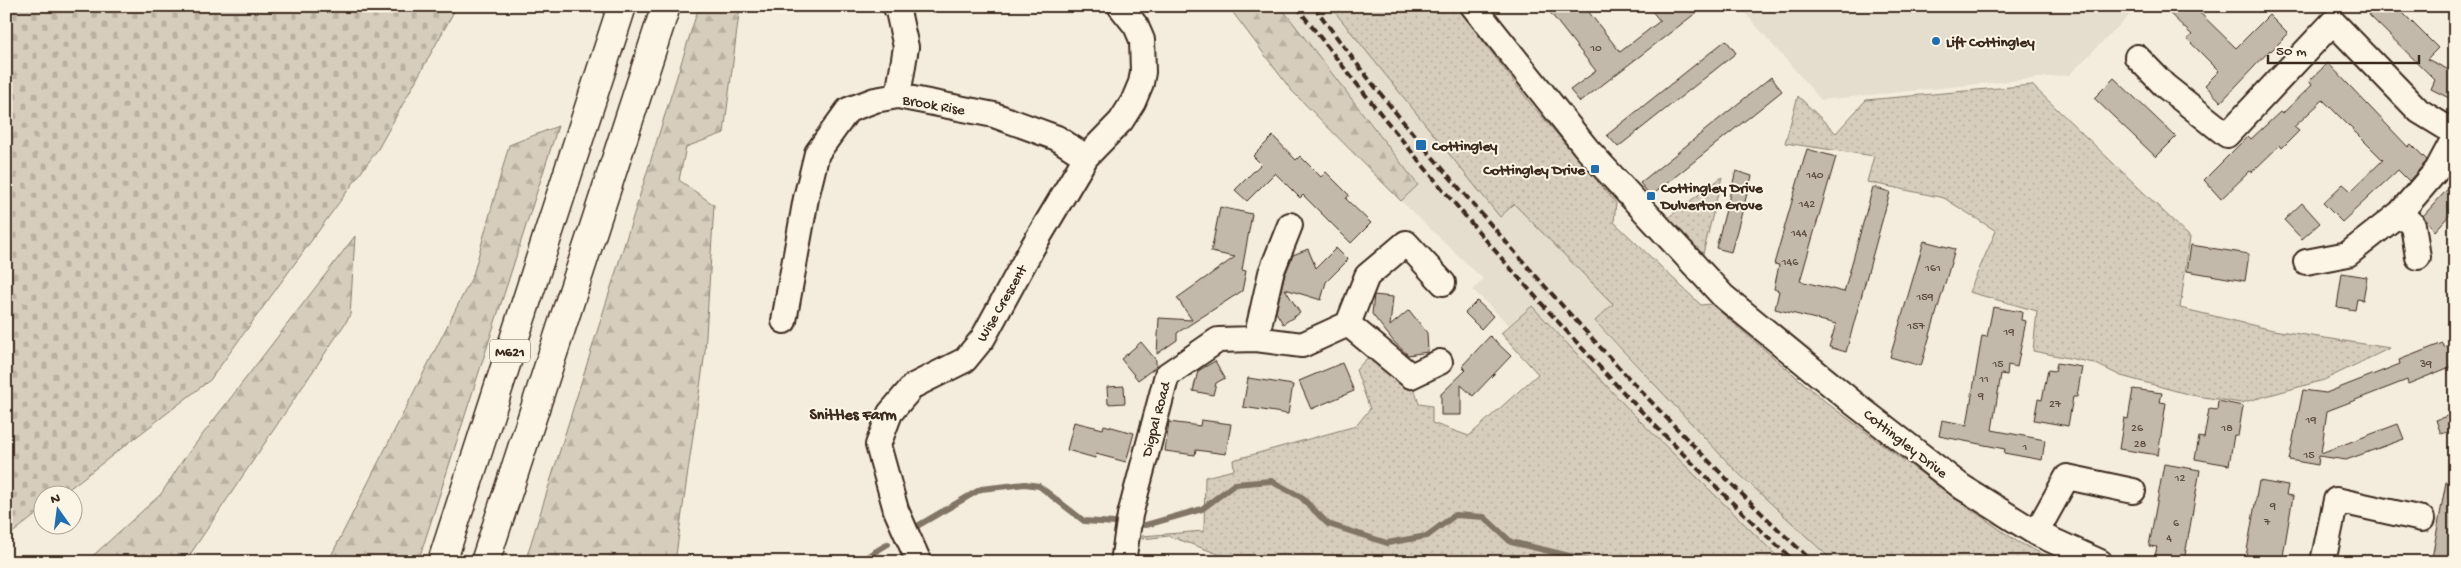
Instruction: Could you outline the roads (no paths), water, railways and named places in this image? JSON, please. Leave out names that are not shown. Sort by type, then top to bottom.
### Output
[{"type":"highway","name":"M621","points":[[442,562],[622,6]]},
{"type":"highway","name":"M621","points":[[485,562],[666,6]]},
{"type":"street","points":[[895,6],[898,11],[906,47],[898,96]]},
{"type":"street","name":"Wise Crescent","points":[[919,562],[896,510],[878,444],[890,412],[913,386],[964,360],[983,338],[1032,248],[1086,157],[1121,121],[1141,83],[1144,60],[1142,40],[1136,26],[1120,6]]},
{"type":"street","name":"Cottingley Drive","points":[[1473,6],[1587,149],[1723,296],[1856,405],[1962,486],[2036,533],[2100,562]]},
{"type":"street","points":[[2137,58],[2165,86],[2227,135],[2333,22],[2419,111],[2455,134],[2437,170],[2400,213],[2348,254],[2306,262]]},
{"type":"street","name":"Brook Rise","points":[[784,321],[806,198],[817,153],[848,110],[875,100],[898,96],[994,115],[1056,138],[1086,157]]},
{"type":"street","points":[[2400,213],[2413,225],[2418,257]]},
{"type":"street","points":[[1256,340],[1271,273],[1290,225]]},
{"type":"street","points":[[1440,362],[1410,376],[1348,324],[1366,276],[1406,243],[1443,283]]},
{"type":"street","name":"Digpal Road","points":[[1124,552],[1130,515],[1167,374],[1218,340],[1256,340],[1302,345],[1348,324]]},
{"type":"street","points":[[2036,533],[2067,477],[2133,491]]},
{"type":"street","points":[[2323,562],[2336,500],[2422,519]]},
{"type":"waterway","points":[[919,525],[981,489],[1025,484],[1039,486],[1084,521],[1146,525],[1202,509],[1235,484],[1271,481],[1301,497],[1328,524],[1387,543],[1427,536],[1455,515],[1484,517],[1511,542],[1595,562]]},
{"type":"waterway","points":[[858,562],[888,544]]},
{"type":"railway","points":[[1296,6],[1412,153],[1534,295],[1661,432],[1795,562]]},
{"type":"railway","points":[[1314,6],[1404,123],[1537,278],[1652,403],[1813,562]]},
{"type":"place","name":"Lift Cottingley","points":[[1936,41]]},
{"type":"place","name":"Cottingley","points":[[1421,145]]},
{"type":"place","name":"Cottingley Drive","points":[[1595,169]]},
{"type":"place","name":"Cottingley Drive Dulverton Grove","points":[[1651,196]]},
{"type":"district","name":"Snittles Farm","points":[[853,413]]}]
